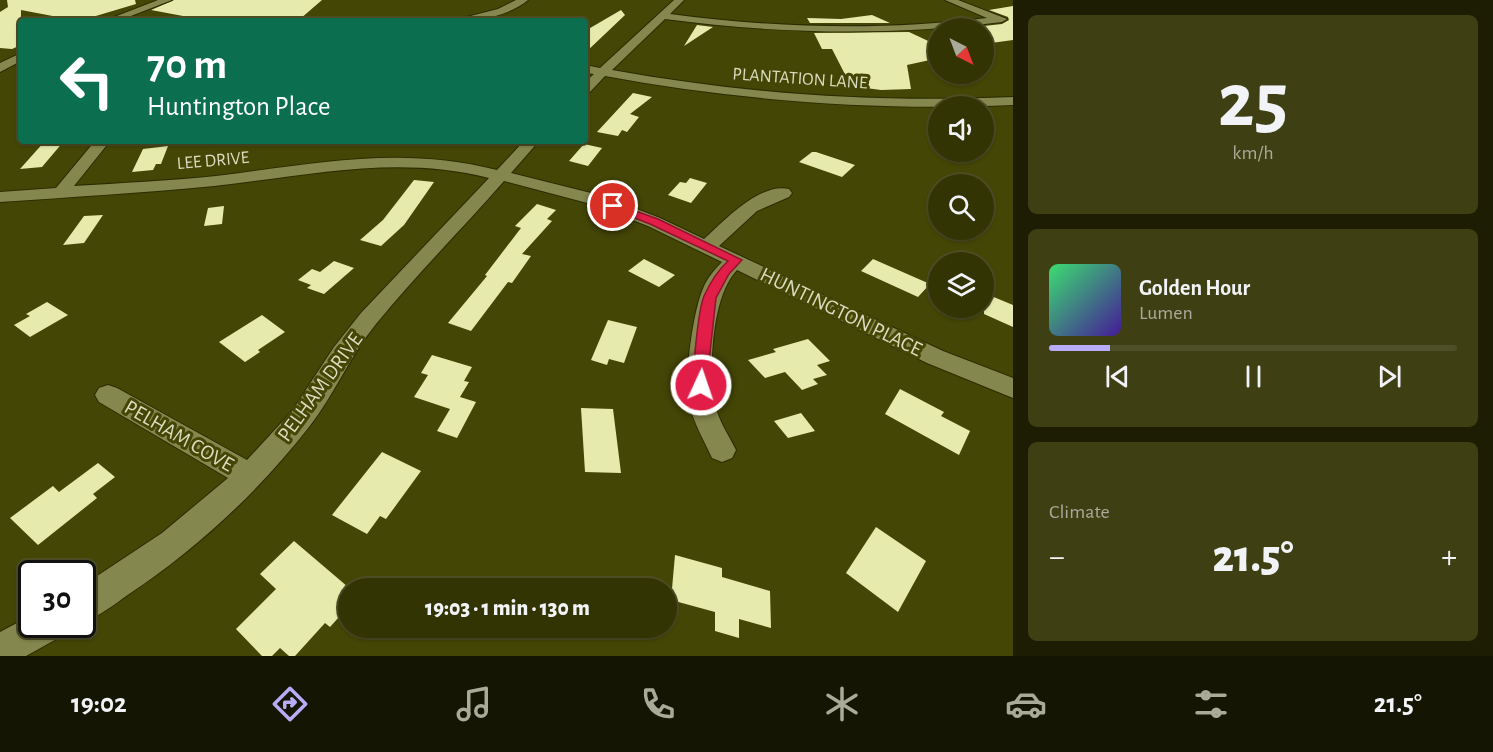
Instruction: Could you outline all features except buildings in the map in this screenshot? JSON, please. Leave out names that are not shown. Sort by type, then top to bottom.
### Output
[{"type":"street","points":[[117,18],[167,0]]},
{"type":"street","points":[[471,18],[495,13],[523,0]]},
{"type":"street","points":[[588,86],[680,0]]},
{"type":"street","points":[[950,0],[1013,23]]},
{"type":"street","points":[[664,16],[748,27],[843,32],[921,30],[1002,19]]},
{"type":"street","points":[[0,68],[18,58]]},
{"type":"street","name":"PLANTATION LANE","points":[[588,70],[714,90],[810,100],[909,104],[1013,101]]},
{"type":"street","points":[[61,192],[101,144]]},
{"type":"street","name":"PELHAM DRIVE","points":[[96,596],[173,544],[250,476],[301,418],[342,353],[369,318],[529,144]]},
{"type":"street","name":"LEE DRIVE","points":[[0,197],[224,180],[375,161],[440,163],[500,175]]},
{"type":"street","name":"HUNTINGTON PLACE","points":[[500,175],[597,200],[654,222],[935,357],[1013,388]]},
{"type":"street","points":[[707,246],[748,207],[783,194]]},
{"type":"street","points":[[722,450],[708,424],[701,400],[701,371],[710,298],[723,272],[736,260]]},
{"type":"street","name":"PELHAM COVE","points":[[108,395],[250,476]]},
{"type":"street","points":[[0,651],[24,638]]},
{"type":"route","points":[[613,206],[654,222],[736,260],[723,272],[710,298],[701,385]]}]
